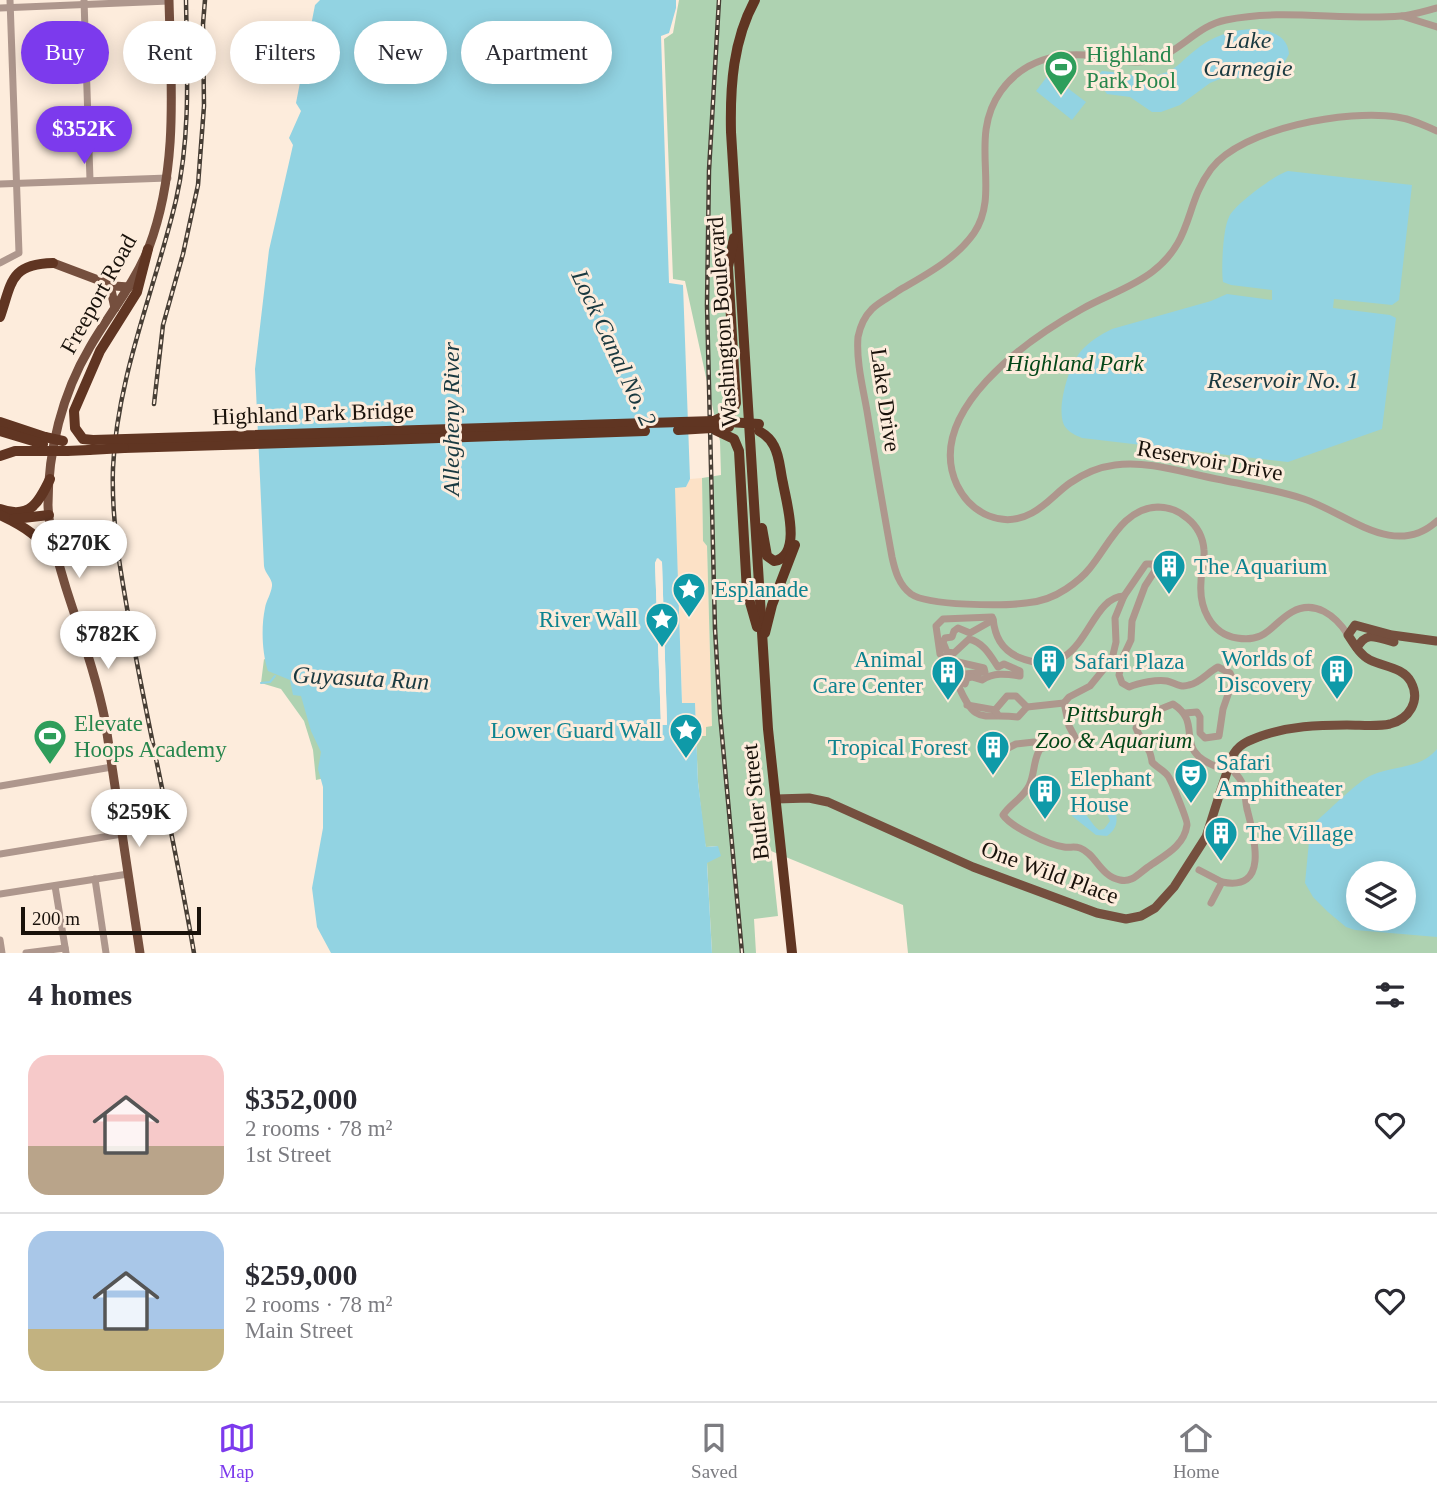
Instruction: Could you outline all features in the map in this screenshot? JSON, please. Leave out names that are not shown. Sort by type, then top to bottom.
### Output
[{"type":"highway","name":"Washington Boulevard","points":[[755,0],[738,38],[732,90],[731,132],[736,222],[756,427],[762,646]]},
{"type":"highway","points":[[736,222],[728,267],[736,403],[732,412],[713,425],[734,439],[739,451],[747,592],[762,646]]},
{"type":"highway","points":[[91,445],[75,428],[74,411],[100,351],[137,292],[148,249]]},
{"type":"highway","points":[[0,301],[11,272],[17,265],[24,260],[38,257],[53,263]]},
{"type":"highway","points":[[0,317],[16,274],[30,265],[53,263]]},
{"type":"highway","name":"Highland Park Bridge","points":[[2,425],[43,444],[67,448],[91,445],[713,425],[756,427]]},
{"type":"highway","points":[[756,427],[770,439],[777,453],[790,524],[788,551],[776,561],[767,556],[765,548],[756,427]]},
{"type":"highway","points":[[756,427],[770,431],[782,448],[796,530],[793,553],[772,605],[762,646]]},
{"type":"highway","points":[[0,456],[43,444]]},
{"type":"highway","points":[[31,509],[38,503],[50,479]]},
{"type":"highway","points":[[0,509],[15,513],[31,509],[49,511]]},
{"type":"highway","points":[[4,517],[49,511]]},
{"type":"highway","points":[[4,517],[35,534],[59,563]]},
{"type":"highway","name":"Butler Street","points":[[762,646],[768,729],[792,953]]},
{"type":"main road","name":"Freeport Road","points":[[140,953],[99,692],[59,563],[49,511],[50,479],[60,417],[72,383],[90,347],[129,287],[148,249],[161,211],[168,178],[172,89],[169,1]]},
{"type":"main road","points":[[53,263],[92,276],[118,281],[129,287]]},
{"type":"main road","points":[[92,276],[109,287],[115,308]]},
{"type":"main road","points":[[102,281],[129,287]]},
{"type":"main road","points":[[1348,635],[1353,626],[1358,625],[1392,635],[1437,641]]},
{"type":"main road","name":"One Wild Place","points":[[776,799],[809,798],[828,802],[973,867],[1097,913],[1126,919],[1141,916],[1155,908],[1174,887],[1206,837],[1232,757],[1241,744],[1285,729],[1314,725],[1394,723],[1405,717],[1411,709],[1415,696],[1409,679],[1395,668],[1366,658],[1348,635]]},
{"type":"main road","points":[[1357,648],[1362,639],[1367,637],[1398,642],[1437,641]]},
{"type":"street","points":[[0,8],[10,4],[169,1]]},
{"type":"street","points":[[84,2],[90,180]]},
{"type":"street","points":[[0,263],[19,253],[10,4]]},
{"type":"street","name":"Lake Drive","points":[[1348,635],[1339,621],[1330,614],[1321,609],[1307,607],[1292,611],[1269,632],[1257,638],[1237,638],[1222,632],[1209,620],[1203,607],[1200,588],[1204,553],[1197,527],[1183,514],[1162,507],[1141,510],[1126,520],[1084,575],[1067,589],[1047,599],[1018,604],[937,602],[912,595],[897,576],[892,557],[865,401],[858,341],[863,322],[872,309],[938,267],[962,247],[975,231],[984,205],[984,140],[987,118],[1003,88],[1029,65],[1047,58],[1069,55],[1094,56],[1125,62],[1152,60],[1174,51],[1204,27],[1237,18],[1287,15],[1401,16],[1437,8]]},
{"type":"street","points":[[1401,16],[1437,27]]},
{"type":"street","name":"Reservoir Drive","points":[[1437,131],[1399,117],[1351,117],[1296,126],[1259,137],[1230,152],[1215,164],[1202,183],[1183,236],[1166,258],[1146,276],[1059,323],[1001,369],[979,390],[961,413],[954,430],[950,453],[953,475],[966,499],[985,515],[1003,519],[1018,518],[1034,512],[1083,475],[1100,468],[1131,464],[1289,494],[1324,506],[1374,532],[1390,536],[1417,534],[1437,521]]},
{"type":"street","points":[[0,184],[168,178]]},
{"type":"street","points":[[959,618],[958,628],[952,637],[943,642],[947,652],[954,653],[969,639],[977,641],[998,667],[1004,664],[1020,671],[1020,676],[998,674],[982,680],[967,678],[959,687],[967,705],[970,710],[984,717],[997,712],[1018,717],[1027,707],[1064,703],[1069,697],[1090,686],[1112,659],[1116,642],[1115,618],[1124,596],[1146,564],[1152,564],[1156,569],[1145,586],[1132,621],[1131,640],[1119,675],[1122,683],[1129,687],[1142,681],[1166,681],[1188,686],[1218,667],[1225,668],[1233,680],[1220,723],[1227,738]]},
{"type":"street","points":[[993,616],[997,639],[1004,648],[1016,656],[1048,662],[1074,649],[1083,640],[1097,614],[1108,601],[1124,596]]},
{"type":"street","points":[[963,683],[965,674],[985,672],[985,668],[945,659],[940,654],[936,626],[943,618],[993,616]]},
{"type":"street","points":[[958,628],[970,634],[993,616]]},
{"type":"street","points":[[997,712],[1007,696],[1016,696],[1027,707]]},
{"type":"street","points":[[1064,703],[1069,726],[1076,739],[1040,748],[1035,757],[1032,780],[1016,803],[1003,815],[1008,822],[1048,841],[1062,847],[1075,846],[1087,851],[1109,876],[1123,881],[1136,878],[1177,845],[1187,826],[1186,812],[1178,803],[1169,777],[1152,761],[1149,749],[1136,728],[1143,716],[1173,704],[1185,713],[1189,721],[1190,745],[1198,757],[1220,768]]},
{"type":"street","points":[[1185,713],[1197,712],[1200,717],[1200,733],[1205,738],[1219,736],[1222,730]]},
{"type":"street","points":[[1004,750],[1016,744],[1034,742],[1040,748]]},
{"type":"street","points":[[0,786],[112,767]]},
{"type":"street","points":[[1199,870],[1235,884],[1246,881],[1254,870],[1256,856],[1253,825],[1243,780],[1235,774]]},
{"type":"street","points":[[0,854],[122,834]]},
{"type":"street","points":[[0,894],[128,874]]},
{"type":"street","points":[[95,878],[106,953]]},
{"type":"street","points":[[1211,903],[1222,881]]},
{"type":"street","points":[[31,953],[65,951],[55,886]]},
{"type":"street","points":[[0,940],[2,953]]},
{"type":"shaded area","points":[[674,472],[686,487],[690,479],[702,478],[703,541],[707,546],[712,726],[706,736],[696,736],[695,703],[686,809]]},
{"type":"green space","name":"Highland Park","points":[[679,0],[1437,0],[1437,953],[908,953],[903,905],[771,851],[778,916],[754,919],[756,953],[712,953],[707,862],[718,846],[706,847],[704,839],[696,736],[706,736],[706,727],[712,726],[707,546],[703,541],[702,478],[721,475],[720,441],[685,281],[673,279],[664,39],[673,33]]},
{"type":"green space","points":[[264,659],[306,678],[317,696],[325,778],[316,780],[313,750],[304,721],[281,689],[261,683]]},
{"type":"water","points":[[320,0],[676,0],[669,33],[661,36],[669,283],[683,285],[690,479],[686,487],[675,488],[682,703],[695,703],[698,782],[706,847],[718,846],[721,856],[707,863],[712,953],[331,953],[317,927],[312,888],[323,828],[323,787],[318,769],[321,752],[311,731],[301,696],[293,695],[290,680],[268,671],[264,656],[264,615],[272,583],[264,566],[255,369],[269,250],[293,145],[289,138],[301,111],[296,103],[300,84],[340,84],[340,21],[312,21],[315,5]],"holes":[[[658,558],[662,562],[667,724],[661,724],[655,563]]]},
{"type":"water","name":"Lake Carnegie","points":[[1257,29],[1274,33],[1286,43],[1289,54],[1281,69],[1250,79],[1220,79],[1180,105],[1161,112],[1152,112],[1130,97],[1107,94],[1099,83],[1099,74],[1102,71],[1143,76],[1159,75],[1177,66],[1200,46],[1215,38],[1239,30]]},
{"type":"water","name":"Highland Park Pool","points":[[1049,74],[1086,102],[1072,120],[1036,91]]},
{"type":"water","name":"Reservoir No. 1","points":[[1288,171],[1412,185],[1399,300],[1392,305],[1334,299],[1333,308],[1396,318],[1382,429],[1288,462],[1082,438],[1070,431],[1062,418],[1065,387],[1076,358],[1095,338],[1112,329],[1227,294],[1272,300],[1272,290],[1223,282],[1224,239],[1232,212],[1256,191]]},
{"type":"water","points":[[1437,749],[1437,937],[1367,931],[1416,931],[1416,861],[1346,861],[1346,927],[1313,897],[1305,883],[1313,824],[1365,779],[1423,760]]},
{"type":"water","points":[[1109,809],[1116,814],[1117,821],[1107,836],[1096,835],[1072,816],[1072,812],[1081,810],[1099,830],[1104,829],[1110,821],[1106,812]]},
{"type":"pier","name":"River Wall","points":[[657,558],[662,562],[667,725],[661,725],[655,563]]},
{"type":"waterway","name":"Guyasuta Run","points":[[261,683],[270,682],[275,676]]},
{"type":"railway","points":[[186,0],[187,101],[181,175],[129,366],[116,434],[113,489],[115,531],[139,676],[194,953]]},
{"type":"railway","points":[[154,404],[163,325],[183,254],[198,185],[204,106],[205,0]]},
{"type":"railway","points":[[719,0],[709,170],[707,305],[715,629],[742,953]]},
{"type":"place","name":"Highland Park Pool","points":[[1061,97]]},
{"type":"place","name":"The Aquarium","points":[[1169,596]]},
{"type":"place","name":"Esplanade","points":[[689,619]]},
{"type":"place","name":"River Wall","points":[[662,649]]},
{"type":"place","name":"Safari Plaza","points":[[1049,691]]},
{"type":"place","name":"Worlds of Discovery","points":[[1337,701]]},
{"type":"place","name":"Animal Care Center","points":[[948,702]]},
{"type":"place","name":"Lower Guard Wall","points":[[686,760]]},
{"type":"place","name":"Elevate Hoops Academy","points":[[50,766]]},
{"type":"place","name":"Tropical Forest","points":[[993,777]]},
{"type":"place","name":"Safari Amphitheater","points":[[1191,805]]},
{"type":"place","name":"Elephant House","points":[[1045,821]]},
{"type":"place","name":"The Village","points":[[1221,863]]},
{"type":"water label","name":"Lock Canal No. 2","points":[[614,348]]},
{"type":"water label","name":"Allegheny River","points":[[451,419]]},
{"type":"park label","name":"Pittsburgh Zoo & Aquarium","points":[[1114,727]]}]
